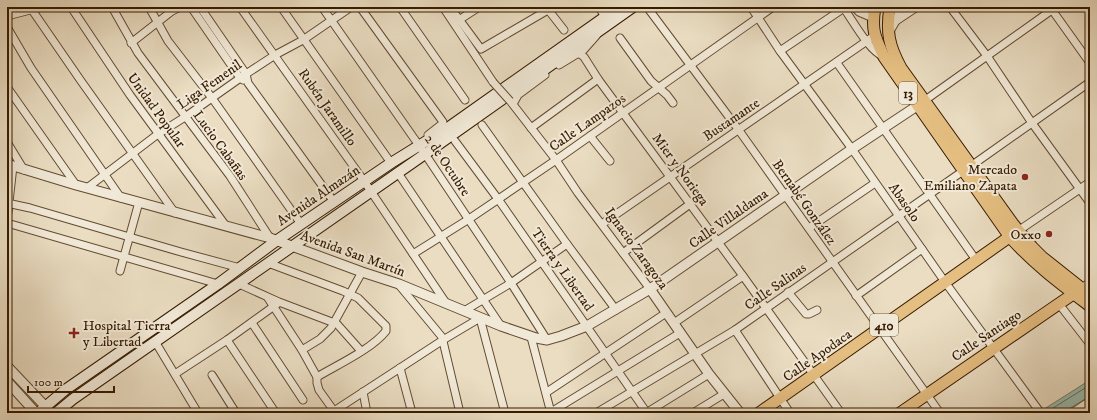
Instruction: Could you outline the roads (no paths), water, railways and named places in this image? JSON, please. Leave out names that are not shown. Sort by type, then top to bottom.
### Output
[{"type":"main road","name":"Avenida Almazán","points":[[42,411],[240,268],[273,239],[301,224],[418,144],[448,127],[619,7]]},
{"type":"main road","name":"Avenida Almazán","points":[[56,413],[73,399],[156,343],[633,7]]},
{"type":"main road","name":"13","points":[[890,7],[888,35],[894,54],[921,103]]},
{"type":"main road","name":"13","points":[[873,12],[870,38],[921,103],[1014,234],[1024,254],[1042,270],[1084,290],[1090,306]]},
{"type":"main road","name":"Calle Apodaca","points":[[759,413],[814,376],[1014,234]]},
{"type":"main road","name":"Calle Santiago","points":[[900,413],[993,348],[1059,304],[1084,290]]},
{"type":"street","points":[[7,16],[32,8],[42,7]]},
{"type":"street","name":"Unidad Popular","points":[[71,7],[108,64],[226,226]]},
{"type":"street","name":"Lucio Cabañas","points":[[112,7],[131,43],[230,176],[273,239]]},
{"type":"street","points":[[149,7],[168,41],[212,98],[301,224]]},
{"type":"street","points":[[131,43],[172,11],[180,7]]},
{"type":"street","points":[[191,7],[334,202]]},
{"type":"street","points":[[200,7],[243,76]]},
{"type":"street","name":"Rubén Jaramillo","points":[[240,7],[364,181],[446,303]]},
{"type":"street","points":[[281,7],[391,163]]},
{"type":"street","name":"2 de Octubre","points":[[322,7],[469,219],[547,340]]},
{"type":"street","name":"Liga Femenil","points":[[87,188],[158,134],[275,55],[304,40],[351,7]]},
{"type":"street","points":[[360,7],[443,122],[418,144]]},
{"type":"street","points":[[400,7],[465,100]]},
{"type":"street","name":"Ignacio Zaragoza","points":[[443,7],[493,82],[511,102],[556,160],[650,289],[694,354],[740,413]]},
{"type":"street","points":[[450,7],[481,50],[549,8],[564,30]]},
{"type":"street","points":[[459,20],[479,7]]},
{"type":"street","points":[[599,7],[605,17]]},
{"type":"street","name":"Bernabé González","points":[[647,7],[738,129],[940,413]]},
{"type":"street","name":"Abasolo","points":[[751,7],[804,85],[852,149],[945,282],[1040,412]]},
{"type":"street","name":"Calle Lampazos","points":[[413,254],[469,219],[556,160],[773,7]]},
{"type":"street","points":[[854,7],[859,12],[873,12]]},
{"type":"street","points":[[888,35],[896,22],[900,7]]},
{"type":"street","points":[[896,22],[917,7]]},
{"type":"street","points":[[950,7],[987,56],[1032,123],[1090,203]]},
{"type":"street","points":[[32,8],[175,213]]},
{"type":"street","points":[[780,51],[844,8],[870,38]]},
{"type":"street","points":[[1053,8],[1090,63]]},
{"type":"street","name":"Calle Villaldama","points":[[547,340],[587,326],[650,289],[921,103],[1053,8]]},
{"type":"street","points":[[7,27],[31,68],[106,173],[121,198]]},
{"type":"street","points":[[511,102],[518,95],[563,62],[577,54],[582,55],[601,30]]},
{"type":"street","points":[[620,38],[652,81],[673,103]]},
{"type":"street","name":"Bustamante","points":[[602,224],[870,38]]},
{"type":"street","name":"Mier y Noriega","points":[[582,55],[841,413]]},
{"type":"street","points":[[837,62],[976,260]]},
{"type":"street","points":[[531,128],[598,79]]},
{"type":"street","name":"Calle Salinas","points":[[596,413],[735,330],[788,292],[899,217],[1090,82]]},
{"type":"street","points":[[7,87],[76,185]]},
{"type":"street","points":[[482,125],[616,310]]},
{"type":"street","points":[[590,136],[610,161]]},
{"type":"street","name":"Tierra y Libertad","points":[[455,141],[498,199],[647,413]]},
{"type":"street","points":[[7,142],[24,170]]},
{"type":"street","points":[[10,165],[7,221],[218,284]]},
{"type":"street","name":"Avenida San Martín","points":[[10,165],[121,198],[273,239],[399,284],[501,326],[531,337],[547,340]]},
{"type":"street","points":[[398,173],[440,238],[501,326]]},
{"type":"street","name":"Calle Apodaca","points":[[1014,234],[1090,182]]},
{"type":"street","points":[[809,228],[876,183]]},
{"type":"street","points":[[120,271],[139,202]]},
{"type":"street","points":[[8,203],[240,268]]},
{"type":"street","points":[[623,252],[690,204]]},
{"type":"street","points":[[464,311],[511,283],[567,244]]},
{"type":"street","points":[[856,296],[922,249]]},
{"type":"street","points":[[268,263],[358,298],[384,323],[386,329],[383,334],[361,351],[317,377]]},
{"type":"street","points":[[302,350],[320,339],[330,328],[362,272]]},
{"type":"street","points":[[674,324],[743,276]]},
{"type":"street","points":[[239,284],[268,298],[276,305],[317,377],[319,390],[332,412],[443,340],[480,318],[505,413]]},
{"type":"street","points":[[399,284],[441,335],[460,413]]},
{"type":"street","points":[[788,292],[806,314],[816,310]]},
{"type":"street","points":[[1059,304],[1090,344]]},
{"type":"street","points":[[276,305],[333,322],[342,328],[361,351]]},
{"type":"street","points":[[175,374],[252,323],[276,305]]},
{"type":"street","points":[[547,392],[666,313]]},
{"type":"street","points":[[252,323],[303,400]]},
{"type":"street","points":[[735,330],[790,413]]},
{"type":"street","points":[[531,337],[547,392],[551,413],[680,333]]},
{"type":"street","points":[[227,340],[275,412]]},
{"type":"street","points":[[156,343],[198,413]]},
{"type":"street","points":[[7,366],[42,411]]},
{"type":"street","points":[[400,368],[412,413]]},
{"type":"street","points":[[647,413],[709,374]]},
{"type":"street","points":[[212,375],[236,413]]},
{"type":"street","points":[[7,381],[42,411]]},
{"type":"street","points":[[363,392],[368,413]]},
{"type":"street","points":[[693,413],[701,411],[724,394]]},
{"type":"street","points":[[1072,413],[1090,401]]},
{"type":"water","points":[[1090,380],[1090,396],[1062,413],[1038,413]]},
{"type":"place","name":"Mercado Emiliano Zapata","points":[[1025,177]]},
{"type":"place","name":"Oxxo","points":[[1049,234]]},
{"type":"place","name":"Hospital Tierra y Libertad","points":[[74,333]]}]
